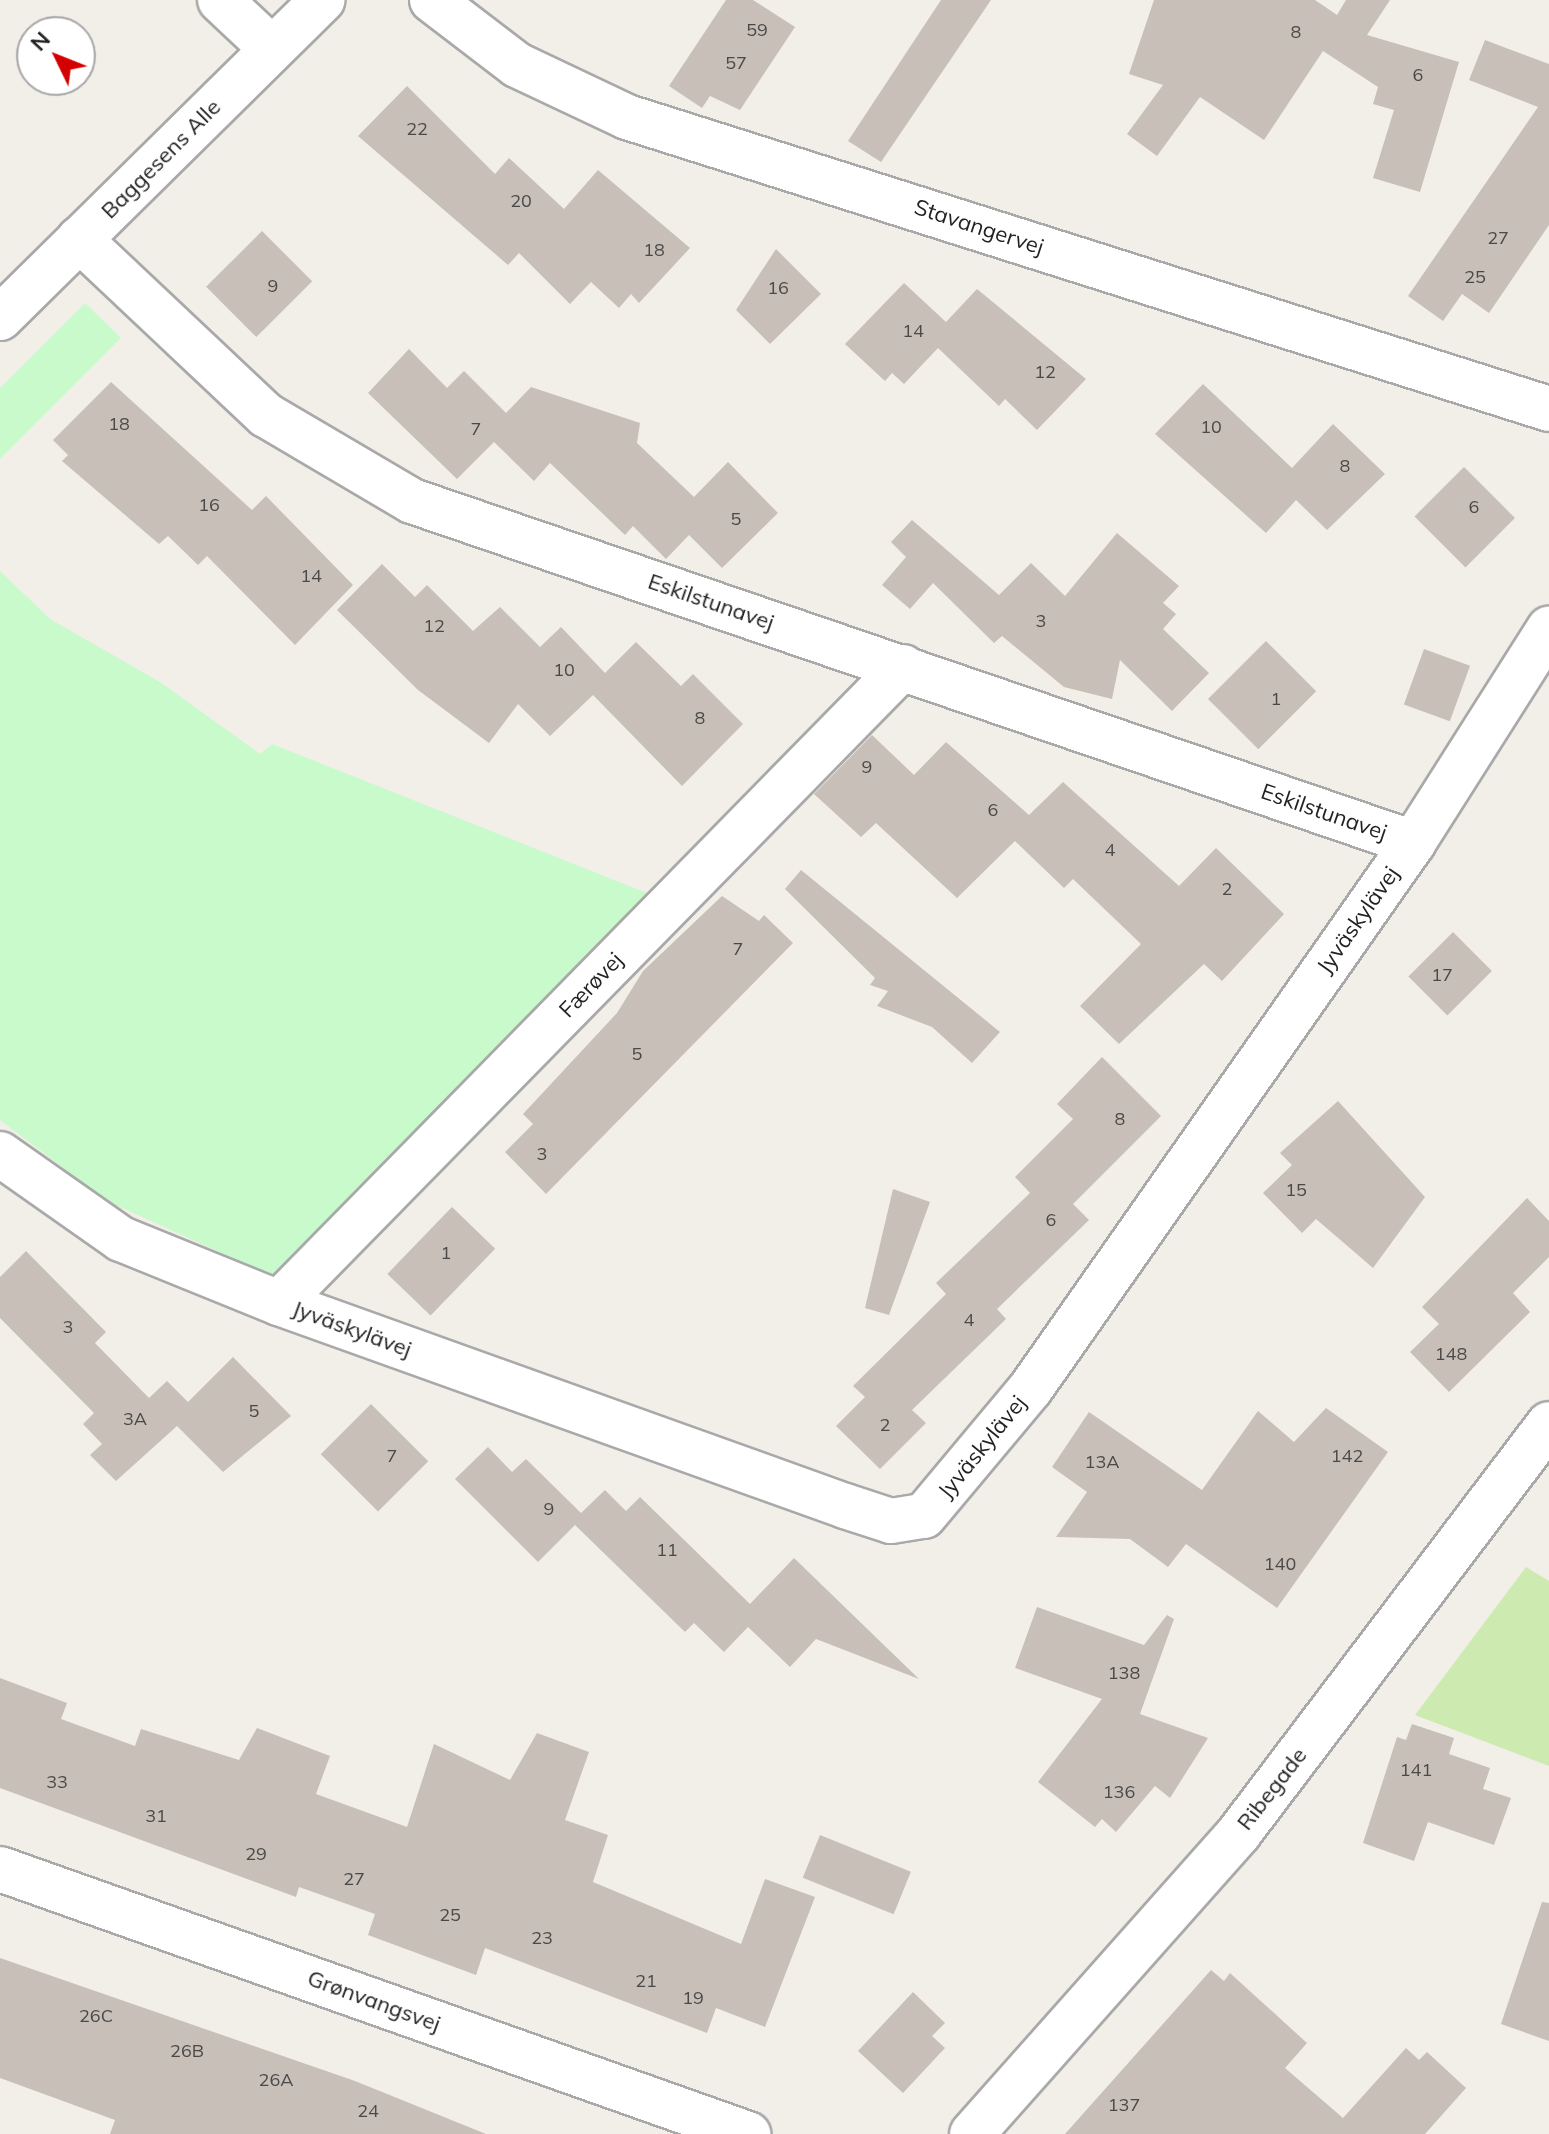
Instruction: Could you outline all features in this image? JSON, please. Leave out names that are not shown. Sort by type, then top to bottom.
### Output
[{"type":"street","points":[[220,0],[272,49]]},
{"type":"street","name":"Baggesens Alle","points":[[0,318],[322,0]]},
{"type":"street","name":"Stavangervej","points":[[432,0],[517,65],[627,117],[1549,409]]},
{"type":"street","name":"Eskilstunavej","points":[[79,239],[266,415],[412,501],[1413,843]]},
{"type":"street","name":"Jyväskylävej","points":[[0,1154],[121,1239],[279,1303],[845,1506],[891,1521],[924,1516],[1031,1388],[1413,843],[1549,629]]},
{"type":"street","name":"Færøvej","points":[[279,1303],[903,667]]},
{"type":"street","name":"Ribegade","points":[[972,2134],[1239,1833],[1549,1424]]},
{"type":"street","name":"Grønvangsvej","points":[[0,1869],[748,2134]]},
{"type":"green space","points":[[85,303],[121,338],[0,459],[0,388]]},
{"type":"green space","points":[[0,571],[50,619],[160,682],[260,754],[272,744],[647,893],[272,1276],[107,1201],[0,1120]]},
{"type":"green space","points":[[1526,1567],[1549,1581],[1549,1766],[1415,1715]]},
{"type":"building","points":[[726,0],[753,0],[795,27],[740,110],[710,96],[702,108],[669,86]]},
{"type":"building","points":[[941,0],[991,0],[881,162],[848,141]]},
{"type":"building","points":[[1154,0],[1315,0],[1337,15],[1346,0],[1390,0],[1367,35],[1459,62],[1420,192],[1373,178],[1394,110],[1373,104],[1378,87],[1323,51],[1264,140],[1200,97],[1157,156],[1127,134],[1163,85],[1129,74]]},
{"type":"building","points":[[1485,40],[1549,64],[1549,225],[1489,313],[1462,294],[1443,321],[1408,296],[1538,107],[1469,80]]},
{"type":"building","points":[[407,86],[495,174],[509,158],[564,209],[598,170],[690,248],[639,303],[631,294],[619,308],[591,282],[570,304],[519,253],[508,265],[358,136]]},
{"type":"building","points":[[262,231],[312,281],[256,337],[206,287]]},
{"type":"building","points":[[776,249],[821,294],[770,344],[736,310]]},
{"type":"building","points":[[904,283],[946,322],[977,289],[1086,379],[1037,430],[1005,399],[999,406],[938,348],[904,384],[892,373],[885,381],[845,344]]},
{"type":"building","points":[[409,349],[447,388],[464,371],[506,413],[531,387],[640,423],[637,443],[694,497],[728,462],[778,513],[722,568],[689,535],[666,559],[633,526],[625,535],[550,463],[534,481],[494,442],[457,479],[368,393]]},
{"type":"building","points":[[111,382],[252,510],[266,496],[353,585],[295,645],[207,556],[198,565],[168,536],[159,544],[62,461],[68,455],[53,440]]},
{"type":"building","points":[[1203,384],[1292,468],[1333,424],[1385,474],[1327,530],[1296,500],[1266,533],[1155,434]]},
{"type":"building","points":[[1464,467],[1515,518],[1465,567],[1415,516]]},
{"type":"building","points":[[912,520],[999,595],[1031,563],[1065,596],[1117,533],[1179,586],[1163,603],[1176,614],[1163,629],[1209,673],[1172,711],[1120,660],[1112,699],[1064,687],[1002,636],[994,643],[933,583],[910,609],[882,585],[906,557],[891,542]]},
{"type":"building","points":[[382,564],[415,597],[427,585],[473,631],[500,607],[540,647],[561,627],[605,673],[636,642],[681,686],[693,674],[743,724],[682,786],[593,695],[550,736],[518,704],[489,743],[418,690],[337,610]]},
{"type":"building","points":[[1266,641],[1316,691],[1258,749],[1208,699]]},
{"type":"building","points":[[1424,649],[1470,666],[1450,721],[1404,704]]},
{"type":"building","points":[[872,735],[914,775],[946,742],[1029,815],[1063,782],[1179,886],[1216,848],[1284,914],[1222,981],[1204,964],[1119,1044],[1080,1006],[1141,944],[1073,879],[1064,888],[1015,841],[957,898],[876,823],[861,837],[814,794]]},
{"type":"building","points":[[801,870],[1000,1032],[972,1063],[932,1027],[877,1006],[888,991],[870,985],[875,978],[785,889]]},
{"type":"building","points":[[722,896],[759,921],[764,915],[793,943],[546,1194],[505,1152],[533,1124],[523,1114],[617,1013],[643,971]]},
{"type":"building","points":[[1453,932],[1492,971],[1447,1015],[1408,977]]},
{"type":"building","points":[[1102,1057],[1161,1116],[1073,1204],[1089,1220],[997,1309],[1006,1319],[912,1410],[926,1423],[880,1469],[836,1426],[865,1397],[853,1386],[946,1294],[936,1283],[1030,1193],[1015,1177],[1073,1119],[1057,1104]]},
{"type":"building","points":[[1338,1101],[1425,1197],[1373,1268],[1316,1219],[1302,1233],[1263,1193],[1292,1165],[1280,1153]]},
{"type":"building","points":[[893,1189],[930,1202],[889,1315],[865,1308]]},
{"type":"building","points":[[1527,1198],[1549,1221],[1549,1257],[1513,1293],[1530,1312],[1449,1392],[1410,1352],[1439,1324],[1422,1307]]},
{"type":"building","points":[[452,1207],[495,1249],[431,1316],[387,1274]]},
{"type":"building","points":[[26,1251],[106,1332],[95,1343],[149,1398],[167,1381],[188,1402],[233,1357],[291,1416],[223,1472],[177,1426],[116,1481],[90,1455],[102,1444],[83,1424],[94,1413],[0,1318],[0,1277]]},
{"type":"building","points":[[371,1404],[428,1461],[378,1511],[321,1454]]},
{"type":"building","points":[[1326,1408],[1388,1452],[1277,1608],[1186,1544],[1168,1567],[1130,1539],[1056,1537],[1087,1492],[1052,1467],[1089,1412],[1202,1490],[1258,1411],[1294,1442]]},
{"type":"building","points":[[488,1447],[512,1472],[526,1459],[581,1513],[605,1490],[626,1511],[640,1497],[750,1604],[794,1558],[919,1679],[816,1639],[790,1667],[748,1627],[724,1652],[694,1623],[685,1632],[575,1525],[538,1562],[455,1479]]},
{"type":"building","points":[[1037,1607],[1144,1645],[1167,1615],[1174,1619],[1140,1714],[1208,1738],[1170,1798],[1155,1786],[1116,1832],[1102,1819],[1095,1827],[1038,1782],[1102,1699],[1015,1668]]},
{"type":"building","points":[[0,1678],[67,1703],[61,1719],[135,1746],[141,1729],[239,1760],[257,1728],[330,1756],[316,1794],[407,1827],[434,1744],[510,1780],[537,1733],[589,1752],[565,1820],[608,1835],[593,1882],[741,1944],[765,1879],[815,1897],[765,2027],[716,2008],[707,2033],[485,1948],[476,1975],[368,1935],[375,1914],[299,1887],[296,1897],[0,1788]]},
{"type":"building","points":[[1412,1724],[1454,1738],[1449,1754],[1490,1768],[1483,1789],[1511,1798],[1494,1845],[1428,1822],[1414,1861],[1363,1843],[1397,1737],[1406,1740]]},
{"type":"building","points":[[820,1835],[911,1872],[894,1914],[803,1878]]},
{"type":"building","points":[[1542,1902],[1549,1903],[1549,2041],[1501,2024]]},
{"type":"building","points":[[0,1958],[355,2081],[486,2134],[110,2134],[115,2120],[0,2078]]},
{"type":"building","points":[[1211,1970],[1224,1981],[1230,1973],[1307,2043],[1285,2068],[1343,2118],[1406,2048],[1419,2060],[1427,2052],[1466,2088],[1425,2134],[1065,2134]]},
{"type":"building","points":[[913,1992],[945,2023],[932,2036],[945,2048],[903,2093],[858,2051]]}]
